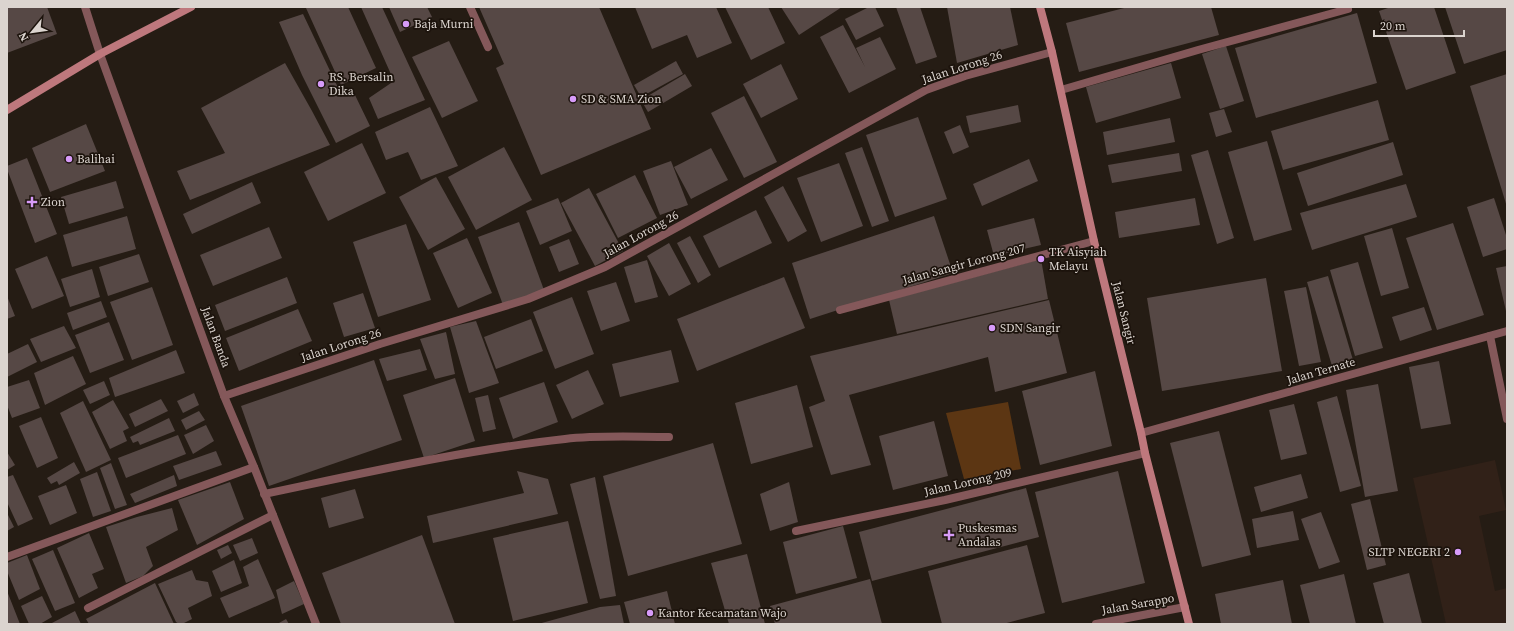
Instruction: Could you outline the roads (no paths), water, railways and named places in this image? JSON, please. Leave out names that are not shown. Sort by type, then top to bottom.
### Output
[{"type":"street","name":"Jalan Banda","points":[[85,7],[100,54],[224,396],[316,624]]},
{"type":"street","points":[[7,110],[100,54],[190,7]]},
{"type":"street","points":[[470,7],[488,47]]},
{"type":"street","name":"Jalan Sangir","points":[[1040,7],[1061,90],[1094,241],[1141,433],[1144,453],[1189,624]]},
{"type":"street","points":[[1061,90],[1198,50],[1348,9]]},
{"type":"street","name":"Jalan Lorong 26","points":[[224,396],[380,344],[528,299],[577,279],[612,264],[926,90],[965,76],[1052,52]]},
{"type":"street","name":"Jalan Sangir Lorong 207","points":[[840,310],[1094,241]]},
{"type":"street","name":"Jalan Ternate","points":[[1141,433],[1507,331]]},
{"type":"street","points":[[1490,336],[1507,419]]},
{"type":"street","points":[[264,494],[388,468],[520,445],[567,439],[669,437]]},
{"type":"street","name":"Jalan Lorong 209","points":[[796,531],[945,500],[1144,453]]},
{"type":"street","points":[[7,557],[254,468]]},
{"type":"street","points":[[88,608],[272,515]]},
{"type":"street","name":"Jalan Sarappo","points":[[1096,624],[1185,607]]},
{"type":"place","name":"Baja Murni","points":[[406,24]]},
{"type":"place","name":"RS. Bersalin Dika","points":[[321,84]]},
{"type":"place","name":"SD & SMA Zion","points":[[573,99]]},
{"type":"place","name":"Balihai","points":[[69,159]]},
{"type":"place","name":"Zion","points":[[32,202]]},
{"type":"place","name":"TK Aisyiah Melayu","points":[[1041,259]]},
{"type":"place","name":"SDN Sangir","points":[[992,328]]},
{"type":"place","name":"Puskesmas Andalas","points":[[949,535]]},
{"type":"place","name":"SLTP NEGERI 2","points":[[1458,552]]},
{"type":"place","name":"Kantor Kecamatan Wajo","points":[[650,613]]}]
